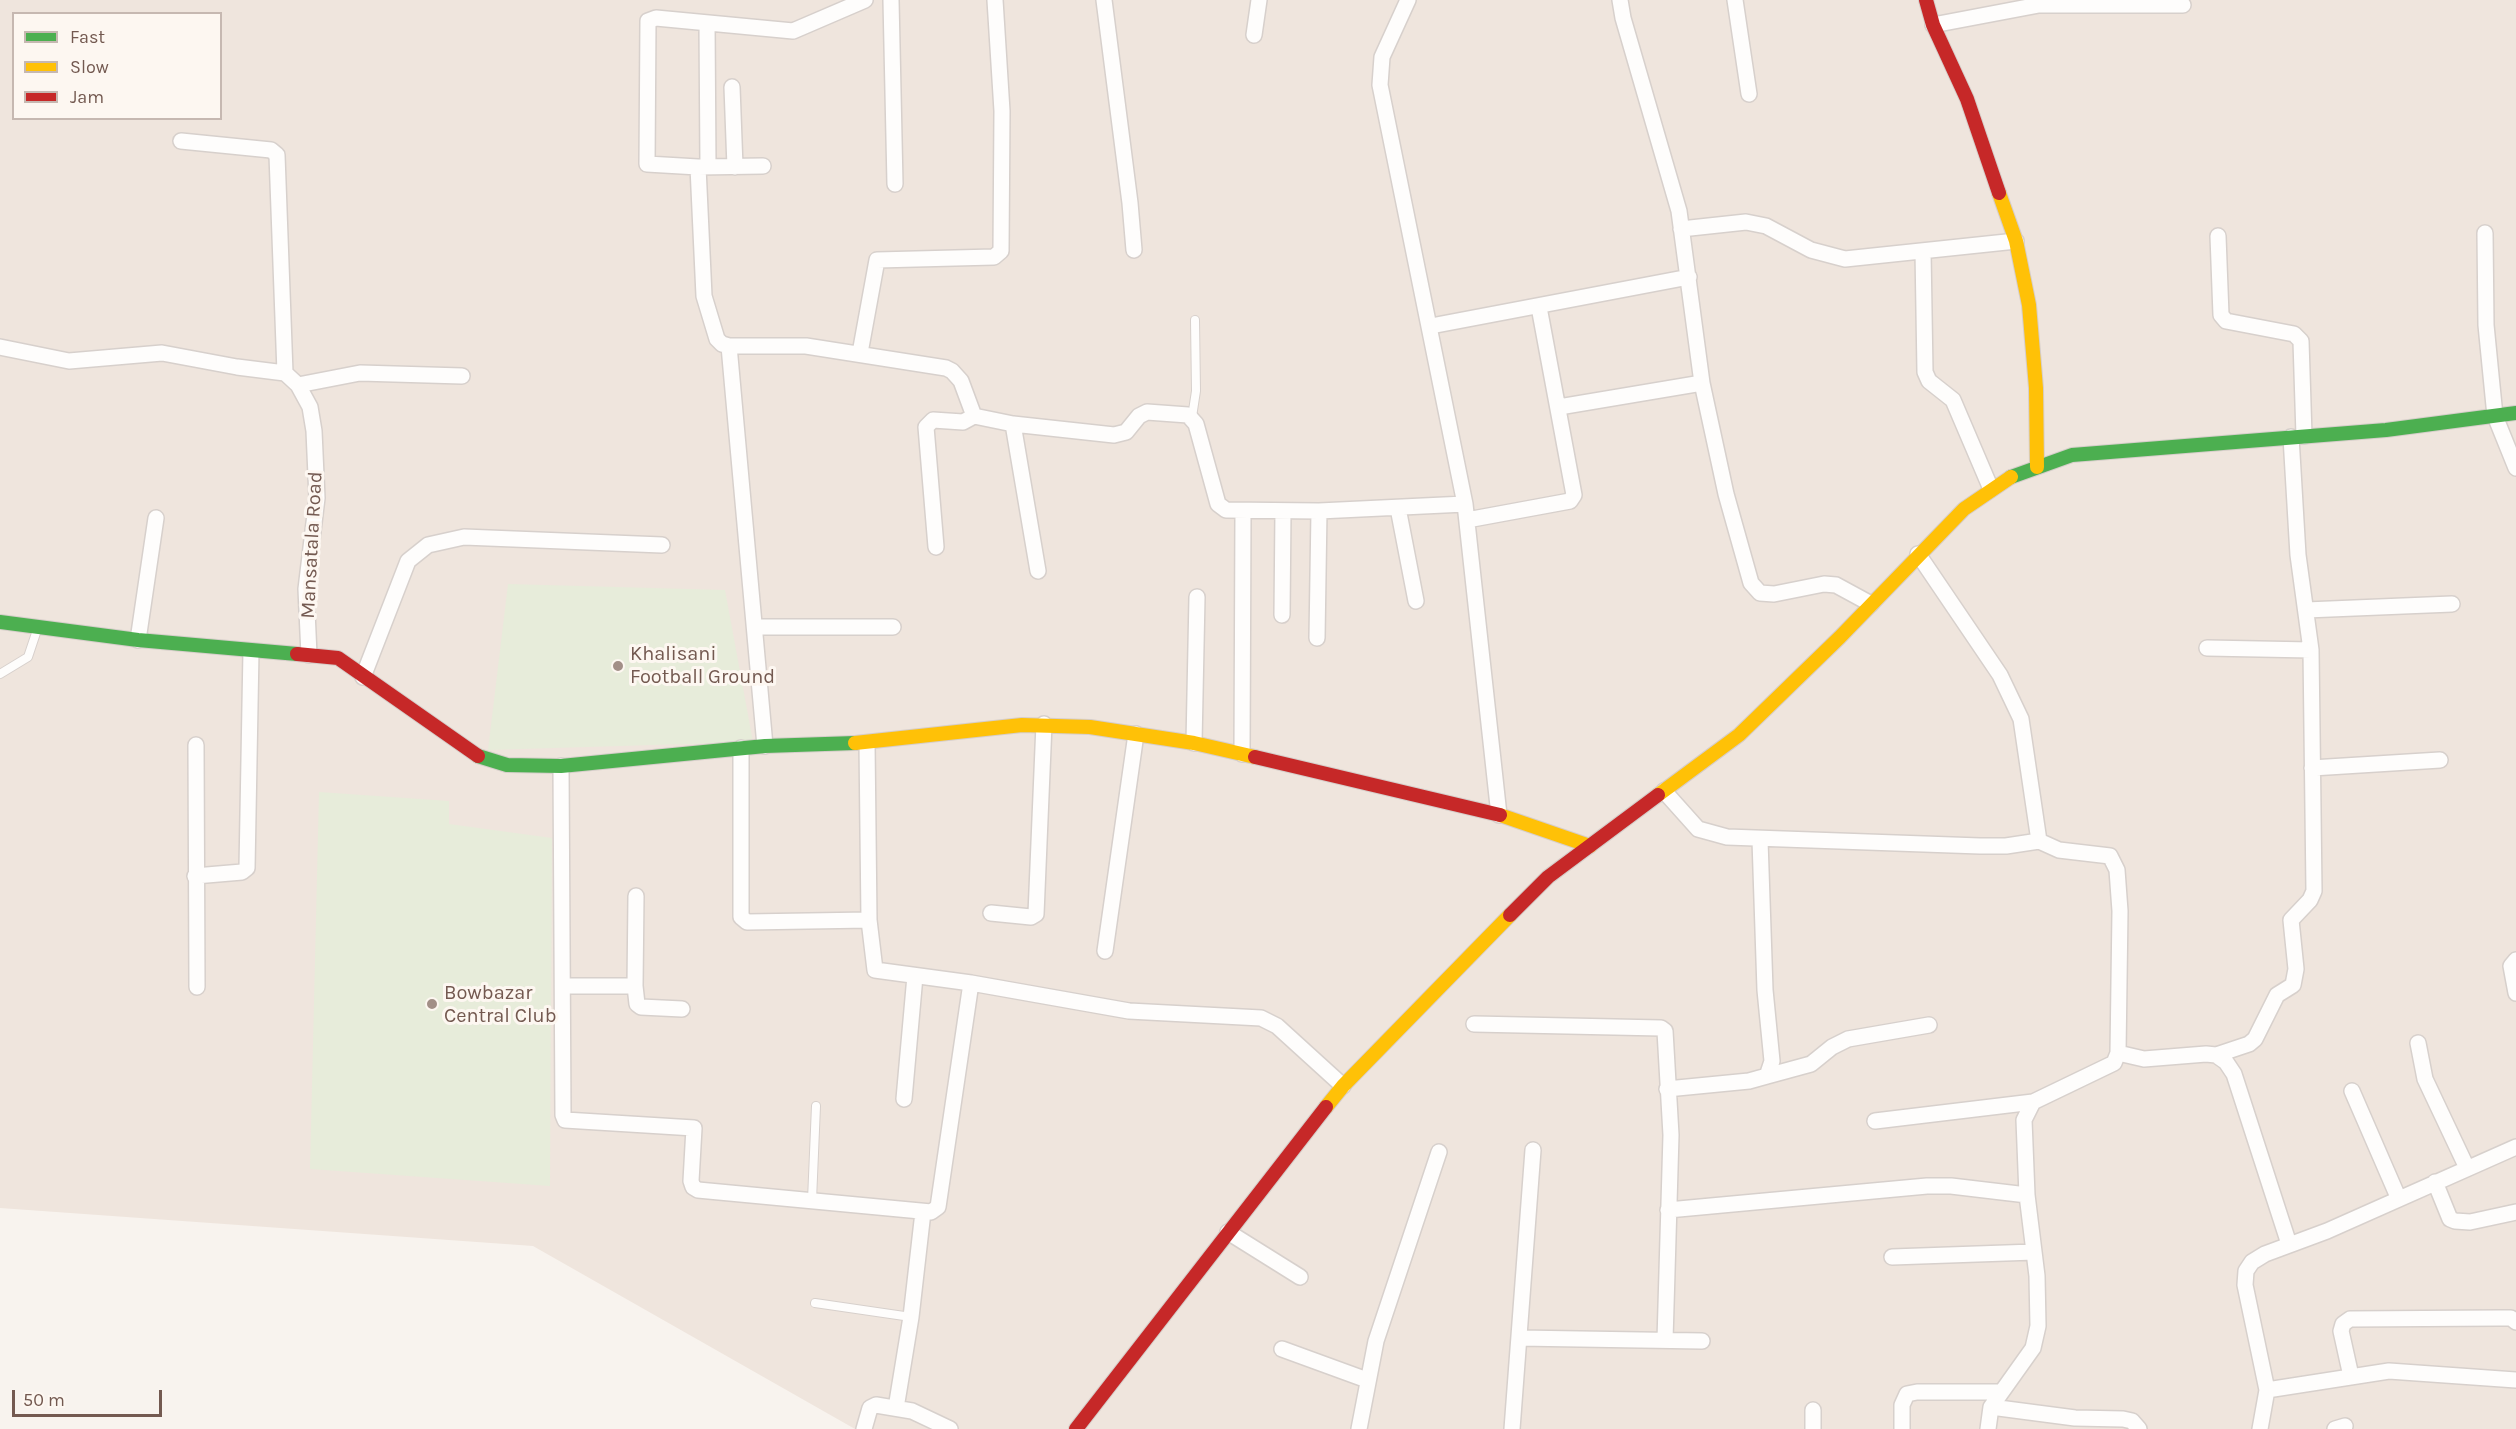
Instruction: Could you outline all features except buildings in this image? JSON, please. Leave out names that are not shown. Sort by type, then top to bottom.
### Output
[{"type":"street","points":[[763,166],[703,167],[647,164],[647,24],[651,18],[656,18],[793,31],[865,0]]},
{"type":"street","points":[[891,0],[896,184]]},
{"type":"street","points":[[860,353],[877,260],[994,257],[1001,251],[1002,111],[995,0]]},
{"type":"street","points":[[1104,0],[1134,250]]},
{"type":"street","points":[[1254,35],[1259,0]]},
{"type":"street","points":[[1408,0],[1382,57],[1380,85],[1417,271],[1431,326],[1465,504],[1498,815]]},
{"type":"street","points":[[1620,0],[1679,211],[1702,383],[1726,494],[1751,583],[1760,592],[1774,594],[1824,584],[1836,585],[1871,604]]},
{"type":"street","points":[[1735,0],[1749,94]]},
{"type":"street","points":[[1926,0],[1933,25],[1967,99],[2016,241],[2029,305],[2036,388],[2037,467]]},
{"type":"street","points":[[1933,25],[2039,5],[2183,5]]},
{"type":"street","points":[[707,23],[703,167],[706,305],[717,339],[729,346],[790,344],[860,353],[952,370],[961,381],[974,417]]},
{"type":"street","points":[[732,87],[735,167]]},
{"type":"street","points":[[0,347],[69,361],[162,352],[237,367],[285,373],[277,155],[271,150],[182,141]]},
{"type":"street","points":[[1681,229],[1746,222],[1766,226],[1811,250],[1845,258],[2016,241]]},
{"type":"street","points":[[2485,233],[2486,325],[2495,416],[2516,468]]},
{"type":"street","points":[[2118,1053],[2144,1059],[2216,1055],[2249,1044],[2263,1028],[2271,1004],[2277,995],[2294,985],[2296,979],[2291,920],[2310,900],[2314,891],[2311,651],[2298,555],[2297,437],[2301,341],[2294,334],[2226,321],[2220,315],[2218,236]]},
{"type":"street","points":[[1923,251],[1925,372],[1929,381],[1953,400],[1991,489]]},
{"type":"street","points":[[1431,326],[1689,277]]},
{"type":"street","points":[[1467,520],[1572,499],[1574,490],[1539,307]]},
{"type":"street","points":[[729,346],[765,746]]},
{"type":"street","name":"Mansatala Road","points":[[285,373],[298,385],[310,407],[314,430],[317,487],[306,589],[309,655]]},
{"type":"street","points":[[298,385],[360,373],[462,376]]},
{"type":"street","points":[[1559,407],[1702,383]]},
{"type":"street","points":[[936,547],[926,427],[933,420],[963,422],[974,417],[1013,424],[1114,435],[1125,432],[1139,416],[1147,412],[1192,417],[1197,424],[1218,504],[1226,510],[1319,512],[1465,504]]},
{"type":"street","points":[[1076,1429],[1343,1086],[1548,877],[1740,735],[1918,554],[1964,509],[1991,489],[2016,474],[2072,455],[2386,430],[2516,413]]},
{"type":"street","points":[[1013,424],[1038,571]]},
{"type":"street","points":[[1398,508],[1416,601]]},
{"type":"street","points":[[1242,754],[1243,512]]},
{"type":"street","points":[[1282,615],[1283,512]]},
{"type":"street","points":[[1317,638],[1319,512]]},
{"type":"street","points":[[138,640],[156,518]]},
{"type":"street","points":[[363,677],[408,561],[428,545],[464,537],[662,545]]},
{"type":"street","points":[[1918,554],[2000,675],[2021,719],[2038,841]]},
{"type":"street","points":[[1194,743],[1197,597]]},
{"type":"street","points":[[2306,610],[2452,604]]},
{"type":"street","points":[[0,622],[138,640],[338,658],[478,756],[507,765],[561,766],[765,746],[867,743],[1044,724],[1090,727],[1194,743],[1242,754],[1498,815],[1590,846]]},
{"type":"street","points":[[756,627],[893,627]]},
{"type":"street","points":[[2207,648],[2311,651]]},
{"type":"street","points":[[195,876],[242,872],[247,868],[251,651]]},
{"type":"street","points":[[991,913],[1031,917],[1036,914],[1044,724]]},
{"type":"street","points":[[1106,951],[1136,734]]},
{"type":"street","points":[[867,743],[869,920],[873,969],[971,983],[1129,1011],[1261,1018],[1277,1026],[1343,1086]]},
{"type":"street","points":[[196,745],[197,987]]},
{"type":"street","points":[[741,748],[741,917],[747,922],[869,920]]},
{"type":"street","points":[[2312,768],[2440,760]]},
{"type":"street","points":[[561,766],[563,1115],[565,1120],[694,1128],[691,1181],[695,1189],[923,1212],[931,1212],[938,1207],[971,983]]},
{"type":"street","points":[[1664,791],[1698,829],[1727,837],[1760,840],[1980,846],[2006,846],[2038,841],[2059,850],[2110,856],[2117,870],[2120,910],[2118,1053],[2114,1063],[2033,1102],[1875,1121]]},
{"type":"street","points":[[1760,840],[1765,990],[1772,1061],[1767,1076]]},
{"type":"street","points":[[636,896],[635,986],[637,1004],[641,1007],[682,1009]]},
{"type":"street","points":[[2516,960],[2511,966],[2516,993]]},
{"type":"street","points":[[904,1099],[915,976]]},
{"type":"street","points":[[563,986],[635,986]]},
{"type":"street","points":[[1474,1024],[1661,1028],[1666,1035],[1671,1135],[1665,1340]]},
{"type":"street","points":[[1667,1089],[1749,1081],[1811,1064],[1832,1047],[1848,1039],[1929,1025]]},
{"type":"street","points":[[2418,1043],[2425,1079],[2468,1168]]},
{"type":"street","points":[[2216,1055],[2226,1062],[2234,1074],[2289,1244]]},
{"type":"street","points":[[2352,1091],[2398,1197]]},
{"type":"street","points":[[1988,1429],[1991,1407],[2033,1348],[2038,1326],[2034,1252],[2027,1195],[2024,1120],[2033,1102]]},
{"type":"street","points":[[2260,1429],[2267,1390],[2244,1285],[2246,1271],[2252,1262],[2265,1254],[2327,1231],[2398,1197],[2516,1147]]},
{"type":"street","points":[[1512,1429],[1533,1150]]},
{"type":"street","points":[[1359,1429],[1376,1341],[1439,1152]]},
{"type":"street","points":[[2434,1182],[2450,1219],[2455,1221],[2470,1222],[2516,1212]]},
{"type":"street","points":[[1668,1210],[1927,1186],[1951,1186],[2027,1195]]},
{"type":"street","points":[[896,1408],[911,1317],[923,1212]]},
{"type":"street","points":[[1228,1232],[1300,1277]]},
{"type":"street","points":[[1892,1257],[2034,1252]]},
{"type":"street","points":[[2351,1376],[2341,1331],[2343,1324],[2350,1319],[2511,1318],[2516,1322]]},
{"type":"street","points":[[1519,1338],[1701,1341]]},
{"type":"street","points":[[1282,1349],[1367,1380]]},
{"type":"street","points":[[2267,1390],[2389,1371],[2516,1380]]},
{"type":"street","points":[[1902,1429],[1902,1405],[1907,1394],[2001,1392]]},
{"type":"street","points":[[864,1429],[871,1406],[912,1411],[950,1429]]},
{"type":"street","points":[[1991,1407],[2075,1418],[2123,1419],[2133,1421],[2139,1429]]},
{"type":"street","points":[[1813,1410],[1813,1429]]},
{"type":"lane","points":[[1192,417],[1196,391],[1195,320]]},
{"type":"lane","points":[[0,674],[28,657],[37,627]]},
{"type":"lane","points":[[812,1200],[816,1106]]},
{"type":"lane","points":[[815,1303],[911,1317]]},
{"type":"shaded area","points":[[0,0],[2516,0],[2516,1429],[855,1429],[533,1246],[0,1208]]},
{"type":"green space","name":"Khalisani Football Ground","points":[[508,584],[725,590],[753,742],[488,750]]},
{"type":"green space","name":"Bowbazar Central Club","points":[[319,792],[449,801],[449,824],[552,838],[550,1186],[310,1169]]},
{"type":"traffic: fast","points":[[2011,477],[2072,455],[2386,430],[2516,413]]},
{"type":"traffic: fast","points":[[0,622],[138,640],[297,654]]},
{"type":"traffic: fast","points":[[478,756],[507,765],[561,766],[765,746],[855,743]]},
{"type":"traffic: slow","points":[[1999,193],[2016,241],[2029,305],[2036,388],[2037,467]]},
{"type":"traffic: slow","points":[[1658,795],[1739,735],[1840,637],[1964,509],[2011,477]]},
{"type":"traffic: slow","points":[[855,743],[1022,725],[1090,727],[1194,743],[1255,757]]},
{"type":"traffic: slow","points":[[1500,815],[1590,846]]},
{"type":"traffic: slow","points":[[1326,1107],[1343,1086],[1510,915]]},
{"type":"traffic: jam","points":[[1926,0],[1933,25],[1967,99],[1999,193]]},
{"type":"traffic: jam","points":[[297,654],[338,658],[478,756]]},
{"type":"traffic: jam","points":[[1255,757],[1500,815]]},
{"type":"traffic: jam","points":[[1510,915],[1548,877],[1658,795]]},
{"type":"traffic: jam","points":[[1076,1429],[1326,1107]]},
{"type":"place","name":"Khalisani Football Ground","points":[[618,666]]},
{"type":"place","name":"Bowbazar Central Club","points":[[432,1004]]}]
